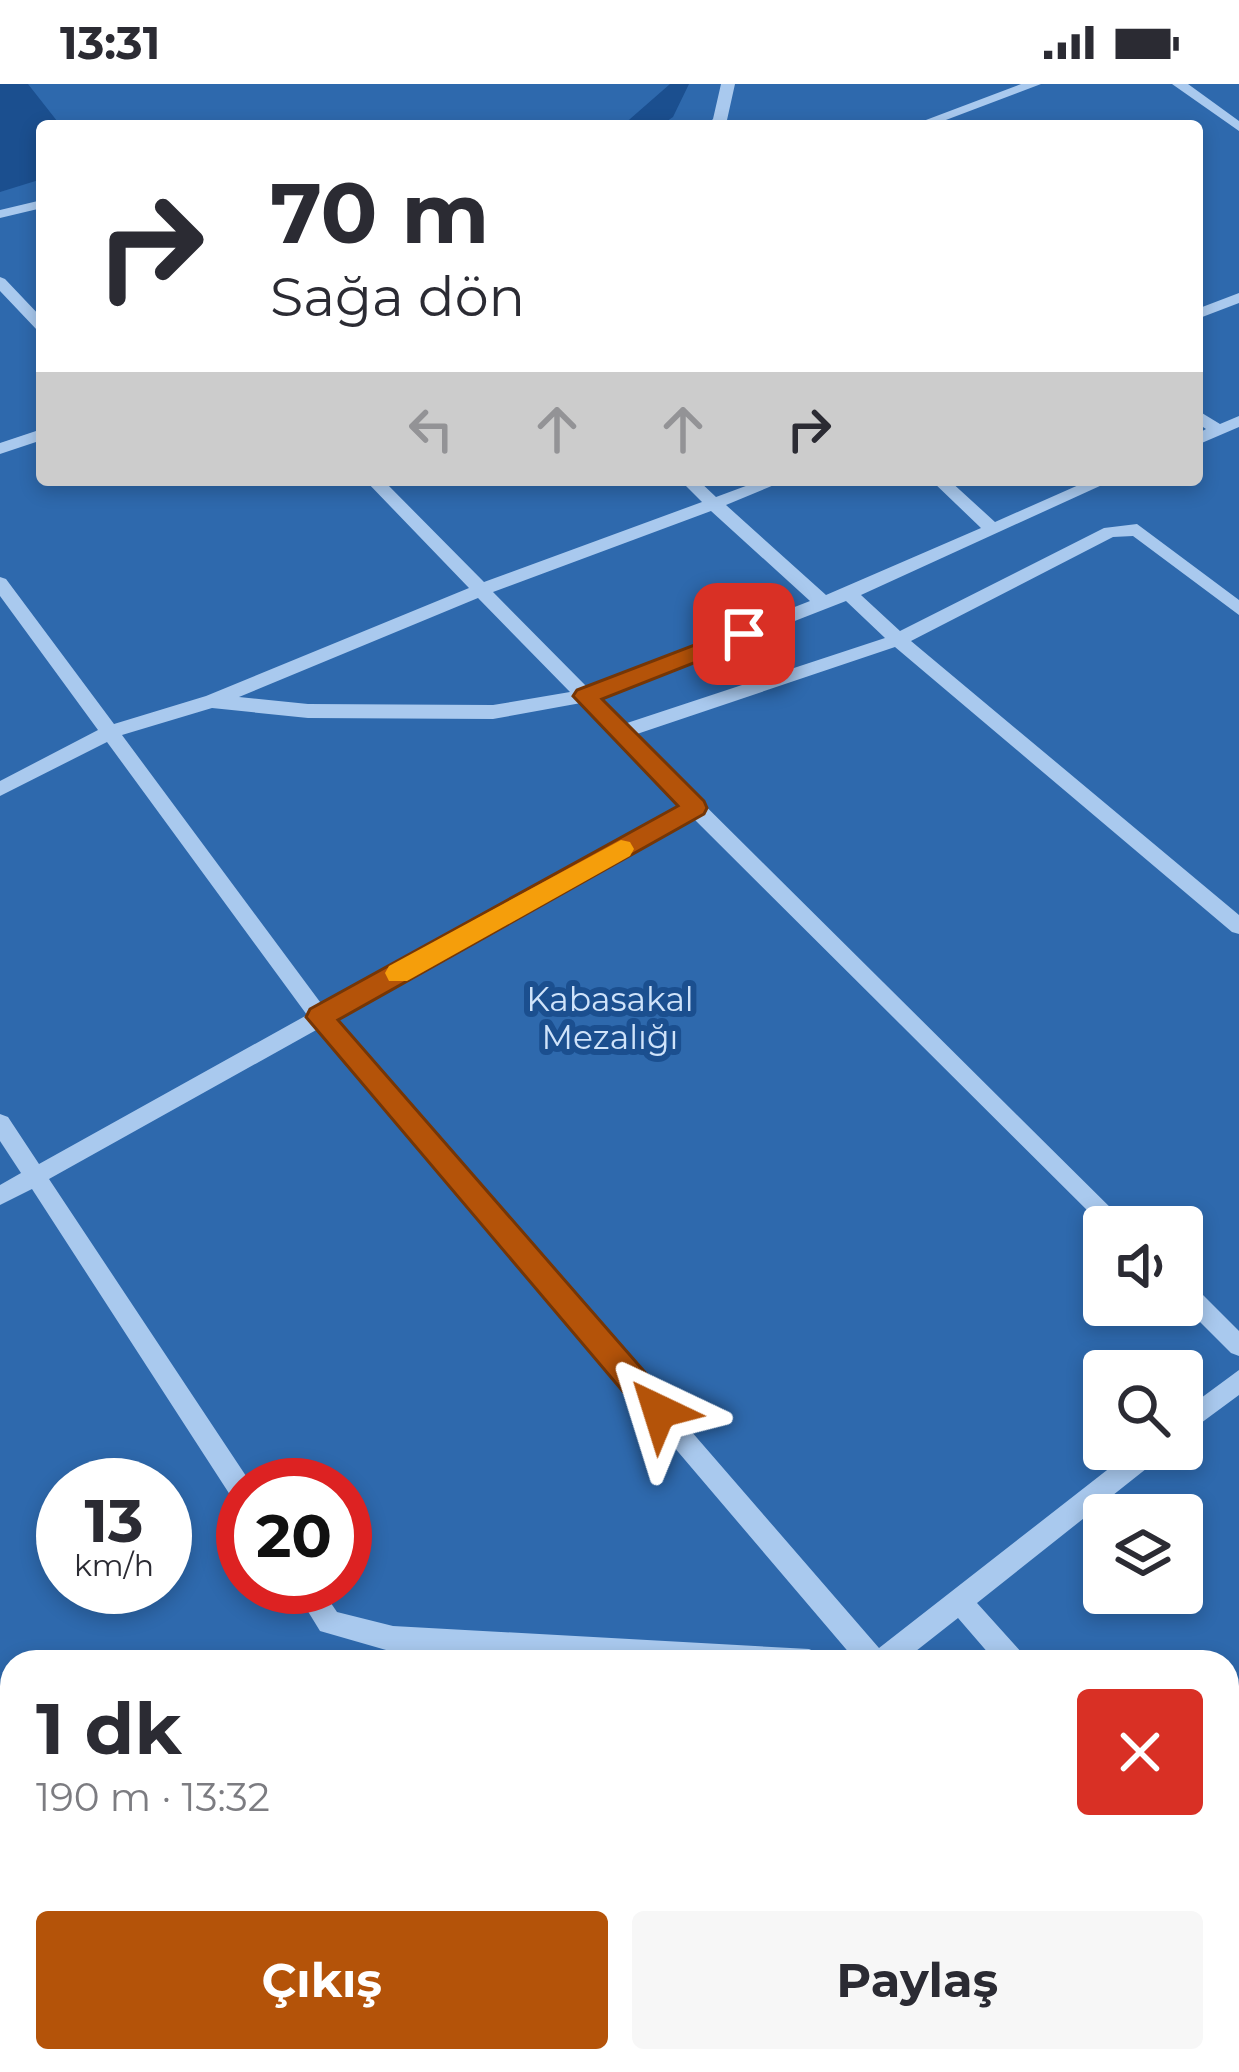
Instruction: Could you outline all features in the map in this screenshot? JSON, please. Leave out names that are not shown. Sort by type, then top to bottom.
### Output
[{"type":"lane","points":[[720,120],[728,84]]},
{"type":"lane","points":[[934,120],[1034,84]]},
{"type":"lane","points":[[1179,84],[1239,127]]},
{"type":"lane","points":[[0,214],[36,205]]},
{"type":"lane","points":[[0,282],[36,321]]},
{"type":"lane","points":[[1203,312],[1239,298]]},
{"type":"lane","points":[[1203,419],[1218,430]]},
{"type":"lane","points":[[1203,437],[1239,421]]},
{"type":"lane","points":[[0,448],[36,436]]},
{"type":"lane","points":[[379,486],[695,808],[1098,1206]]},
{"type":"lane","points":[[694,486],[823,603]]},
{"type":"lane","points":[[0,789],[108,733],[212,701],[480,590],[763,486]]},
{"type":"lane","points":[[945,486],[993,530]]},
{"type":"lane","points":[[212,701],[308,711],[493,712],[585,696],[849,593],[1092,486]]},
{"type":"lane","points":[[620,732],[898,640],[1110,532],[1137,530],[1239,609]]},
{"type":"lane","points":[[0,583],[320,1017],[868,1650]]},
{"type":"lane","points":[[849,593],[898,640],[1239,926]]},
{"type":"lane","points":[[0,1196],[695,808]]},
{"type":"lane","points":[[0,1123],[220,1458]]},
{"type":"lane","points":[[1203,1310],[1239,1346]]},
{"type":"lane","points":[[1203,1409],[1239,1381]]},
{"type":"lane","points":[[894,1650],[1126,1470]]},
{"type":"lane","points":[[959,1602],[1002,1650]]},
{"type":"lane","points":[[324,1614],[329,1622],[393,1639],[592,1650]]},
{"type":"green space","points":[[28,84],[670,84],[629,120],[56,120]]},
{"type":"green space","name":"Kabasakal Mezalığı","points":[[689,84],[1239,84],[1239,1650],[0,1650],[0,192],[36,181],[36,486],[1203,486],[1203,120],[669,120]]},
{"type":"slow traffic","points":[[398,973],[621,849]]},
{"type":"route","points":[[659,1411],[320,1017],[695,808],[585,696],[744,634]]}]
